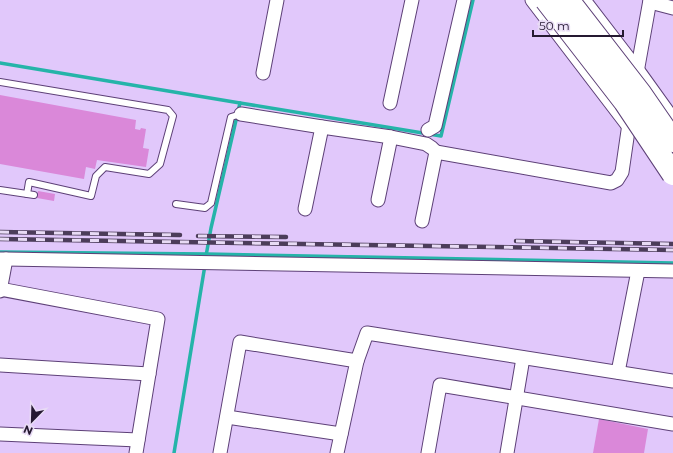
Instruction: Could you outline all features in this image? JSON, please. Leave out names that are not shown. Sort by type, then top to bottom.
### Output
[{"type":"highway","points":[[546,0],[626,102],[673,174]]},
{"type":"highway","points":[[568,0],[640,93],[673,141]]},
{"type":"street","points":[[263,73],[277,0]]},
{"type":"street","points":[[390,103],[412,0]]},
{"type":"street","points":[[428,130],[435,126],[464,0]]},
{"type":"street","points":[[532,0],[629,127]]},
{"type":"street","points":[[584,0],[673,119]]},
{"type":"street","points":[[236,116],[391,137],[426,144],[436,152],[611,183],[617,180],[622,172],[637,69],[650,1],[673,8]]},
{"type":"street","points":[[305,209],[322,128]]},
{"type":"street","points":[[378,200],[391,137]]},
{"type":"street","points":[[422,221],[436,152]]},
{"type":"street","points":[[0,434],[137,447],[158,319],[0,290],[3,259],[673,271]]},
{"type":"street","points":[[618,372],[638,271]]},
{"type":"street","points":[[337,453],[357,361],[367,333],[673,381]]},
{"type":"street","points":[[220,453],[240,342],[357,361]]},
{"type":"street","points":[[507,453],[523,358]]},
{"type":"street","points":[[0,365],[149,374]]},
{"type":"street","points":[[428,453],[440,385],[673,424]]},
{"type":"street","points":[[227,416],[341,434]]},
{"type":"lane","points":[[0,82],[168,110],[173,116],[160,164],[149,174],[105,167],[96,176],[91,196],[29,182],[27,194]]},
{"type":"lane","points":[[176,204],[205,208],[211,203],[236,116]]},
{"type":"lane","points":[[0,190],[34,195]]},
{"type":"building","points":[[0,95],[136,120],[135,129],[146,129],[143,148],[149,149],[146,167],[97,160],[95,169],[86,167],[84,179],[0,164]]},
{"type":"building","points":[[38,191],[55,194],[54,201],[37,198]]},
{"type":"building","points":[[599,419],[648,429],[644,453],[593,453]]},
{"type":"waterway","points":[[240,103],[441,136],[473,0]]},
{"type":"waterway","points":[[0,63],[240,103],[206,256]]},
{"type":"waterway","points":[[0,252],[207,254],[673,263]]},
{"type":"waterway","points":[[174,453],[205,265]]},
{"type":"railway","points":[[0,232],[180,235]]},
{"type":"railway","points":[[198,236],[286,237]]},
{"type":"railway","points":[[0,239],[673,250]]},
{"type":"railway","points":[[516,241],[673,244]]}]
